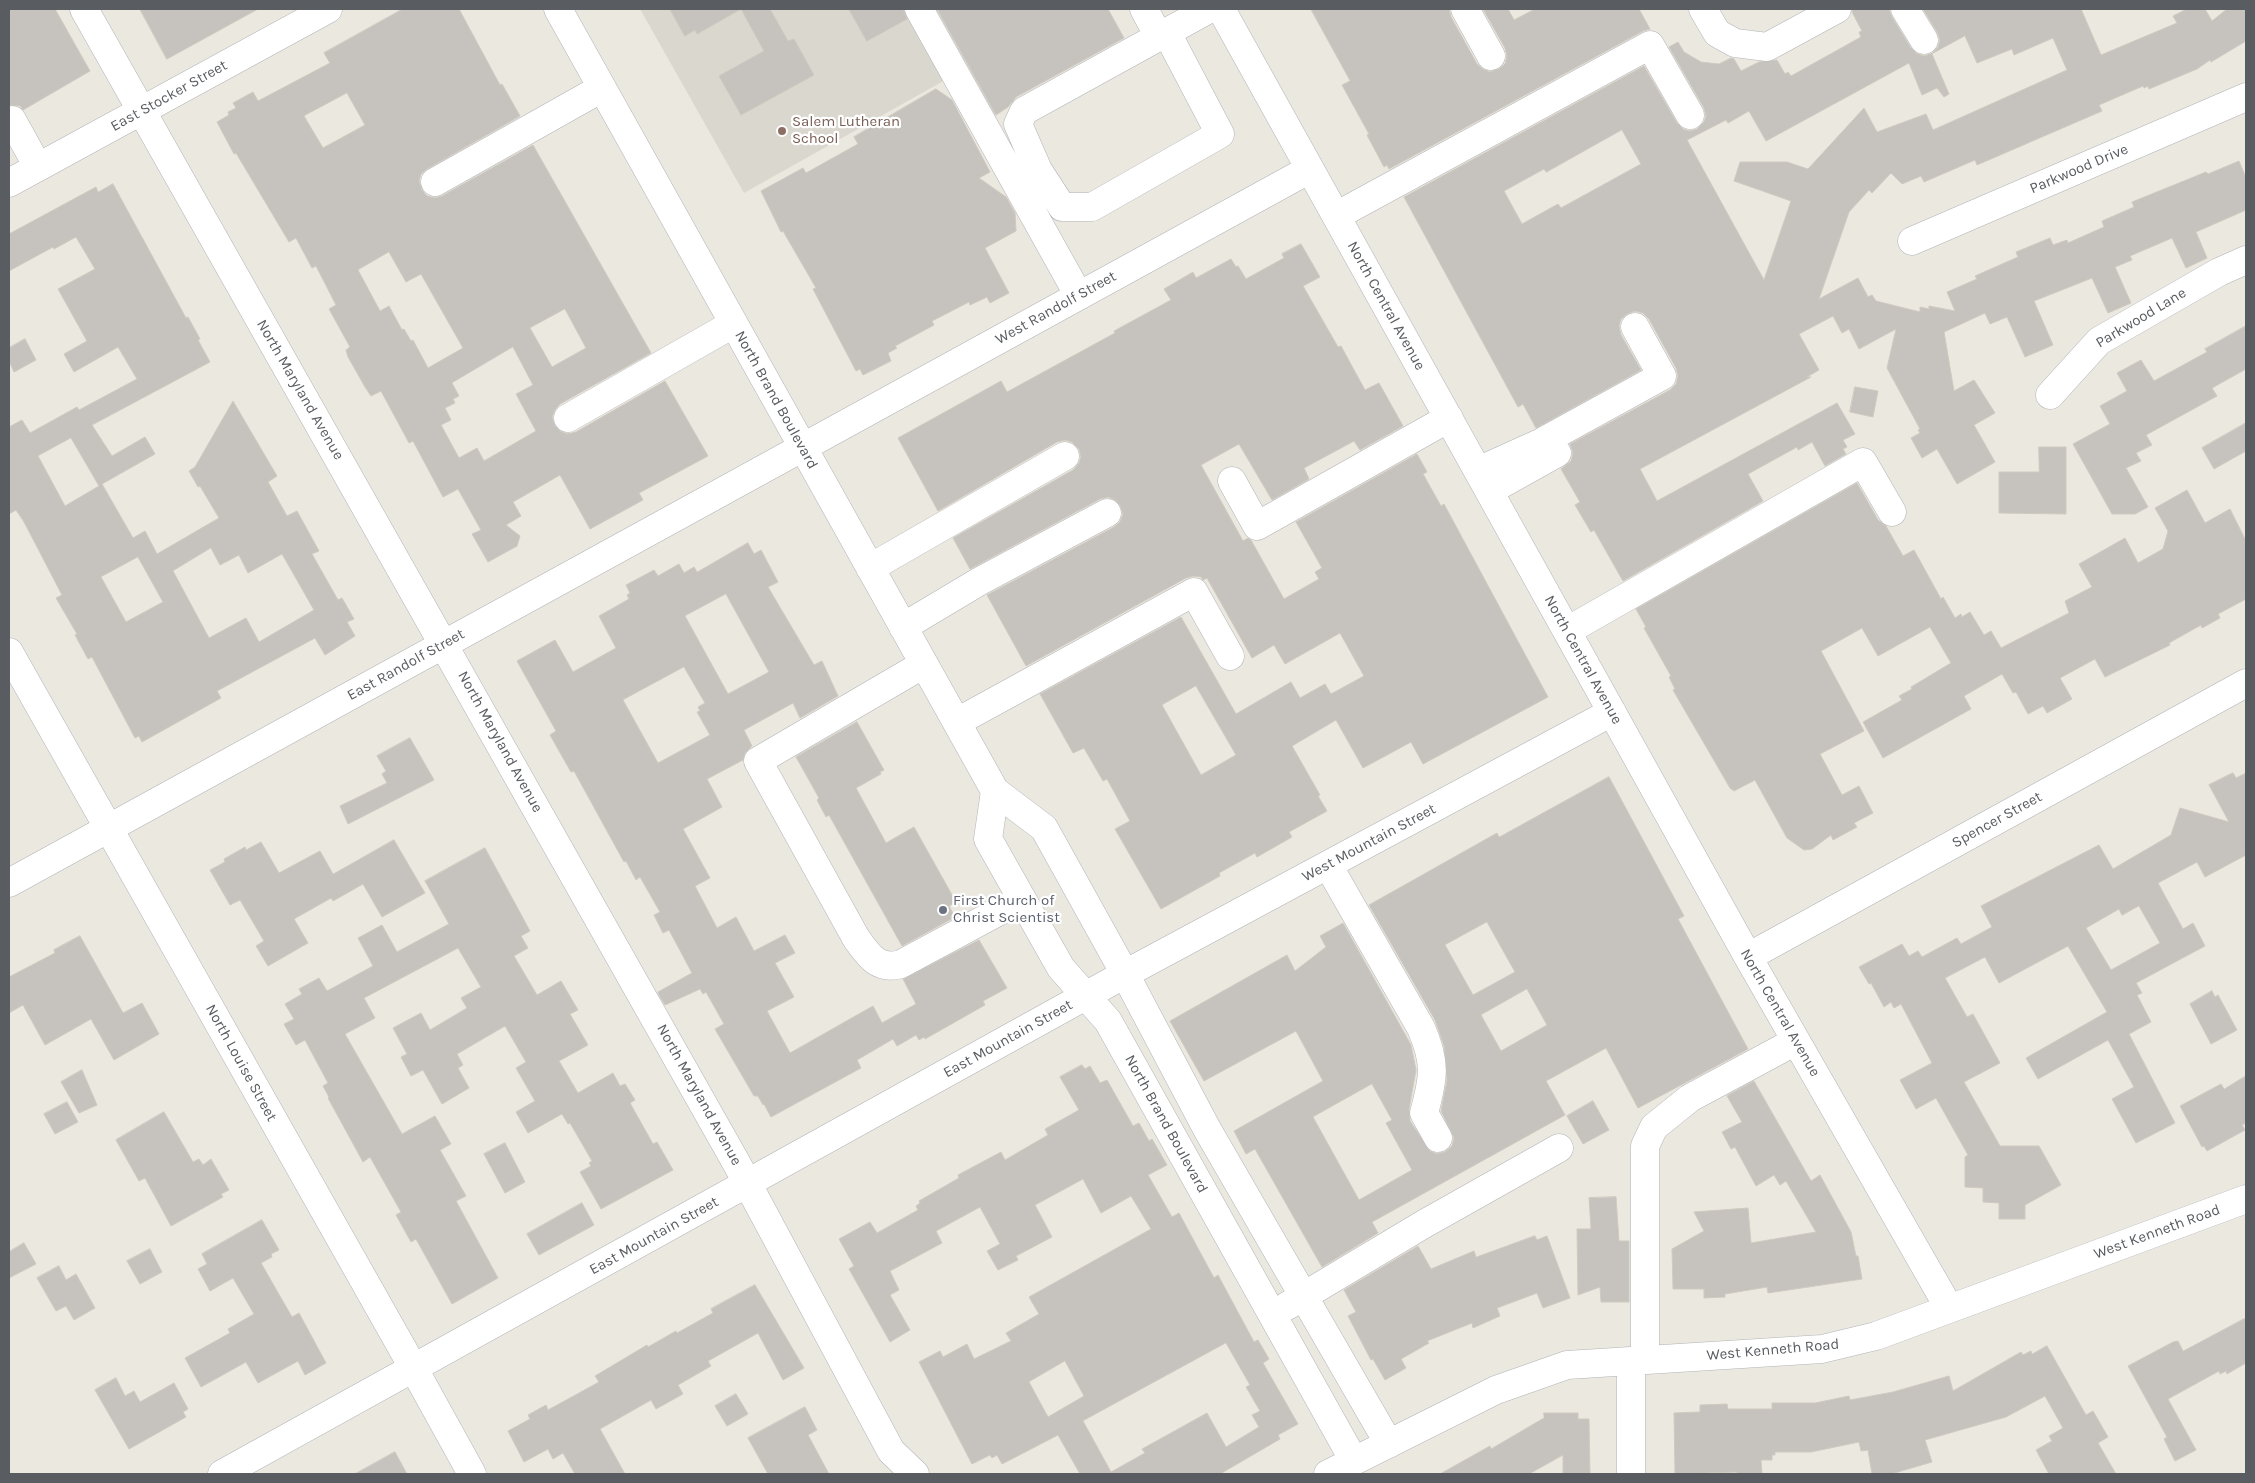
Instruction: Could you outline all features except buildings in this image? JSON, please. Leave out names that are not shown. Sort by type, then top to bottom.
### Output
[{"type":"street","name":"North Maryland Avenue","points":[[84,9],[749,1184],[891,1451],[916,1474]]},
{"type":"street","name":"North Brand Boulevard","points":[[558,9],[995,790],[1044,828],[1125,974],[1207,1129],[1389,1444]]},
{"type":"street","points":[[919,9],[1079,296]]},
{"type":"street","points":[[1144,9],[1163,35],[1220,134],[1092,207],[1062,207],[1038,170],[1018,124],[1024,111],[1163,35],[1209,9]]},
{"type":"street","name":"North Central Avenue","points":[[1221,9],[1748,957],[1949,1308]]},
{"type":"street","points":[[1465,9],[1491,56]]},
{"type":"street","points":[[1703,9],[1717,33],[1735,43],[1767,47],[1837,9]]},
{"type":"street","points":[[1905,9],[1924,40]]},
{"type":"street","name":"East Stocker Street","points":[[9,183],[141,112],[322,10]]},
{"type":"street","points":[[1336,216],[1650,45],[1690,115]]},
{"type":"street","points":[[435,182],[602,88]]},
{"type":"street","name":"Parkwood Drive","points":[[1912,242],[2246,97]]},
{"type":"street","points":[[12,120],[38,167]]},
{"type":"street","name":"West Randolf Street","points":[[803,448],[1310,169]]},
{"type":"street","name":"Parkwood Lane","points":[[2050,395],[2099,341],[2219,272],[2246,260]]},
{"type":"street","points":[[568,418],[733,324]]},
{"type":"street","points":[[1484,481],[1540,443],[1662,376],[1635,327]]},
{"type":"street","points":[[1484,481],[1625,414]]},
{"type":"street","points":[[1232,482],[1258,526],[1448,418]]},
{"type":"street","name":"East Randolf Street","points":[[9,883],[803,448]]},
{"type":"street","points":[[870,568],[1065,456]]},
{"type":"street","points":[[1567,631],[1863,462],[1892,512]]},
{"type":"street","points":[[903,627],[980,581],[1107,513]]},
{"type":"street","points":[[957,722],[1194,592],[1230,656]]},
{"type":"street","name":"North Louise Street","points":[[9,652],[472,1474]]},
{"type":"street","points":[[924,664],[758,761],[856,938],[871,959],[878,963],[894,966],[901,964],[1022,899]]},
{"type":"street","name":"Spencer Street","points":[[1748,957],[2246,683]]},
{"type":"street","name":"West Mountain Street","points":[[1086,996],[1612,712]]},
{"type":"street","name":"North Brand Boulevard","points":[[995,790],[988,839],[1061,968],[1108,1021],[1354,1461]]},
{"type":"street","points":[[1328,865],[1430,1048],[1433,1065],[1424,1113],[1438,1138]]},
{"type":"street","name":"East Mountain Street","points":[[222,1474],[1086,996]]},
{"type":"street","points":[[1631,1474],[1638,1361],[1645,1146],[1654,1127],[1690,1098],[1796,1041]]},
{"type":"street","points":[[1273,1315],[1424,1224],[1560,1148]]},
{"type":"street","name":"West Kenneth Road","points":[[1328,1474],[1496,1390],[1567,1365],[1822,1349],[1876,1336],[2246,1199]]},
{"type":"shaded area","name":"Salem Lutheran School","points":[[640,9],[908,9],[947,79],[744,193]]},
{"type":"place","name":"Salem Lutheran School","points":[[782,131]]},
{"type":"place","name":"First Church of Christ Scientist","points":[[943,910]]}]
